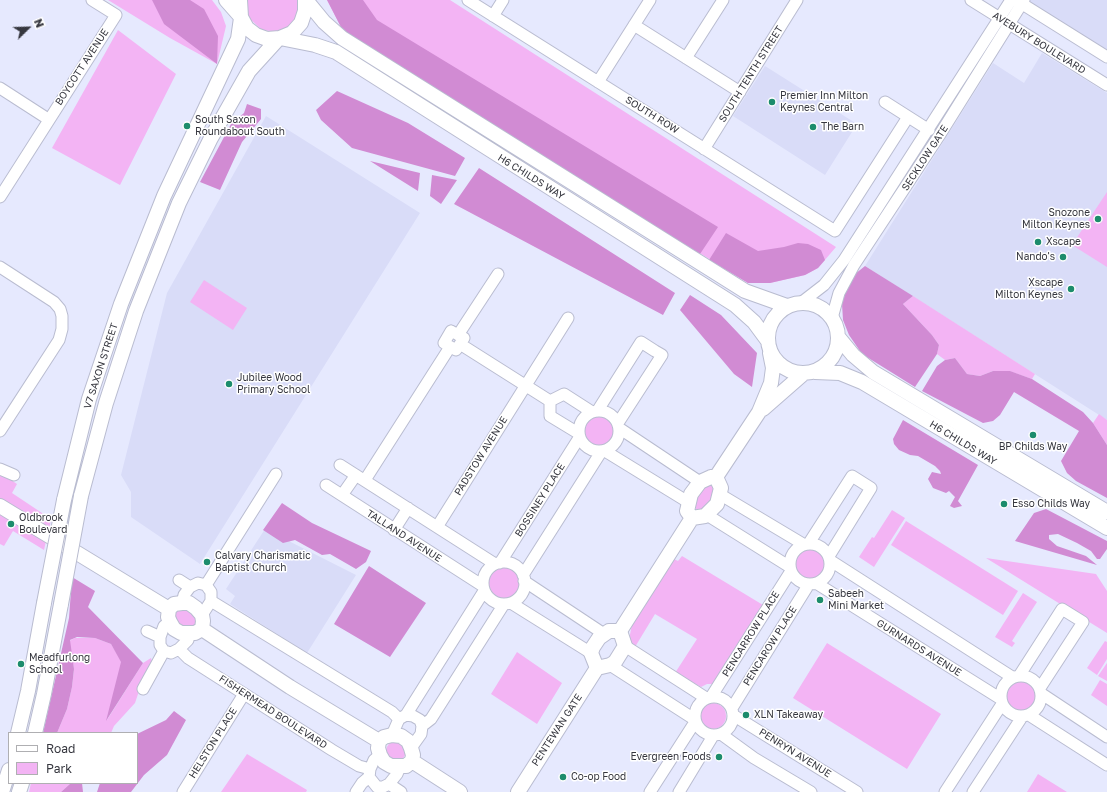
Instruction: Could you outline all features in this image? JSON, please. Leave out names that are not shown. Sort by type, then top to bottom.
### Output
[{"type":"street","name":"BOYCOTT AVENUE","points":[[0,197],[48,119],[116,15],[92,0]]},
{"type":"street","points":[[226,0],[241,18]]},
{"type":"street","name":"V7 SAXON STREET","points":[[18,732],[28,690],[64,500],[89,399],[121,304],[164,196],[238,39],[241,18],[240,0]]},
{"type":"street","name":"V7 SAXON STREET","points":[[35,732],[44,694],[81,496],[106,403],[136,311],[179,203],[231,101],[249,71],[279,38],[292,33],[300,23],[305,11],[305,0]]},
{"type":"street","name":"H6 CHILDS WAY","points":[[305,0],[324,22],[342,38],[745,291],[787,306]]},
{"type":"street","name":"SOUTH ROW","points":[[468,0],[835,231],[908,117]]},
{"type":"street","points":[[493,16],[503,0]]},
{"type":"street","points":[[598,82],[650,0]]},
{"type":"street","points":[[686,58],[723,0]]},
{"type":"street","name":"SOUTH TENTH STREET","points":[[704,149],[797,0]]},
{"type":"street","name":"AVEBURY BOULEVARD","points":[[971,0],[1107,85]]},
{"type":"street","points":[[1004,21],[1018,1],[1107,57]]},
{"type":"street","name":"H6 CHILDS WAY","points":[[241,18],[247,28],[256,35],[267,39],[279,38],[315,45],[336,52],[735,304],[754,322],[769,346]]},
{"type":"street","name":"SECKLOW GATE","points":[[802,302],[824,285],[844,260],[929,130],[1004,21]]},
{"type":"street","name":"SECKLOW GATE","points":[[832,318],[839,293],[854,265],[939,136],[1004,21]]},
{"type":"street","points":[[634,25],[740,92]]},
{"type":"street","points":[[0,88],[48,119]]},
{"type":"street","points":[[885,102],[929,130]]},
{"type":"street","points":[[0,267],[54,302],[60,309],[62,316],[62,328],[59,340],[0,431]]},
{"type":"street","points":[[342,495],[360,477],[456,342],[498,274]]},
{"type":"street","points":[[716,478],[760,412],[771,382],[773,368],[769,346],[769,327],[777,314],[787,306],[802,302],[813,304],[824,309],[832,318],[837,328],[839,338],[835,354],[826,366],[809,373],[760,412]]},
{"type":"street","name":"PADSTOW AVENUE","points":[[437,527],[568,318]]},
{"type":"street","name":"H6 CHILDS WAY","points":[[839,338],[853,355],[873,372],[1107,512]]},
{"type":"street","points":[[456,342],[550,401]]},
{"type":"street","points":[[422,726],[431,719],[507,604],[521,595],[524,578],[603,451],[610,448],[618,439],[618,426],[662,355],[641,342],[595,411],[581,420],[579,435]]},
{"type":"street","points":[[769,346],[776,361],[786,370],[809,373]]},
{"type":"street","name":"H6 CHILDS WAY","points":[[809,373],[840,373],[862,382],[1107,528]]},
{"type":"street","points":[[550,401],[564,394],[595,411],[610,414],[618,426],[700,482]]},
{"type":"street","points":[[550,401],[550,416],[579,435],[588,448],[603,451],[688,502]]},
{"type":"street","name":"BOSSINEY PLACE","points":[[498,564],[579,435]]},
{"type":"street","points":[[340,465],[498,564],[514,565],[524,578],[604,634]]},
{"type":"street","points":[[0,469],[14,475]]},
{"type":"street","points":[[206,585],[276,474]]},
{"type":"street","points":[[707,515],[791,569],[798,580],[812,584],[826,577],[831,566],[830,558],[871,488],[852,476],[806,544],[792,554],[791,569]]},
{"type":"street","points":[[692,518],[687,511],[691,494],[700,482],[711,477],[716,478]]},
{"type":"street","points":[[692,518],[707,515],[714,509],[721,495],[721,488],[716,478]]},
{"type":"street","name":"TALLAND AVENUE","points":[[326,485],[484,588]]},
{"type":"street","points":[[721,495],[806,544],[821,546],[830,558],[1016,676],[1032,679],[1041,691],[1107,736]]},
{"type":"street","points":[[1,505],[81,556],[169,616],[174,629],[188,635],[202,629]]},
{"type":"street","points":[[394,530],[408,508]]},
{"type":"street","points":[[591,653],[599,638],[604,634],[620,631],[692,518]]},
{"type":"street","points":[[392,735],[484,588],[486,573],[498,564]]},
{"type":"street","name":"PENCARROW PLACE","points":[[708,697],[791,569]]},
{"type":"street","points":[[179,580],[190,587]]},
{"type":"street","points":[[182,602],[184,595],[190,587],[198,583],[206,585],[211,592],[211,601],[202,615]]},
{"type":"street","name":"GURNARDS AVENUE","points":[[812,584],[1002,701]]},
{"type":"street","name":"PENCAROW PLACE","points":[[732,712],[812,584]]},
{"type":"street","points":[[484,588],[492,601],[507,604],[591,653],[603,667],[695,721],[702,732],[717,735],[811,792]]},
{"type":"street","points":[[211,601],[392,712],[403,717],[413,716],[420,720],[422,734],[408,759],[385,788]]},
{"type":"street","points":[[188,635],[188,640],[179,649],[171,653],[164,651],[160,645],[160,637],[174,604],[182,602],[189,603],[196,608],[202,615],[202,629]]},
{"type":"street","points":[[946,792],[1002,701],[1003,687],[1016,676],[1062,609],[1083,622],[1041,691],[1039,707],[1025,716],[973,792]]},
{"type":"street","points":[[202,629],[380,748],[384,762],[391,766],[408,759]]},
{"type":"street","points":[[147,631],[160,637]]},
{"type":"street","points":[[620,631],[625,646],[708,697],[723,699],[732,712],[730,727],[717,735],[679,792]]},
{"type":"street","points":[[603,667],[618,659],[625,646]]},
{"type":"street","name":"FISHERMEAD BOULEVARD","points":[[179,649],[188,658],[359,766],[369,773],[378,787],[401,792]]},
{"type":"street","points":[[143,689],[164,651]]},
{"type":"street","name":"PENTEWAN GATE","points":[[518,792],[603,667]]},
{"type":"street","name":"HELSTON PLACE","points":[[183,792],[244,694]]},
{"type":"street","points":[[650,792],[695,721],[697,706],[708,697]]},
{"type":"street","points":[[1002,701],[1010,713],[1025,716],[1107,766]]},
{"type":"street","name":"PENRYN AVENUE","points":[[732,712],[857,792]]},
{"type":"street","points":[[356,792],[369,773],[384,737],[392,735],[401,736],[408,740],[408,759]]},
{"type":"street","points":[[408,759],[460,792]]},
{"type":"street","points":[[2,792],[8,773]]},
{"type":"shaded area","points":[[152,0],[190,0],[204,9],[218,36],[217,64],[164,24]]},
{"type":"shaded area","points":[[327,0],[363,0],[377,20],[718,227],[700,254],[344,33]]},
{"type":"shaded area","points":[[1025,0],[1107,0],[1107,52]]},
{"type":"shaded area","points":[[1042,53],[1107,93],[1107,420],[865,266],[993,63],[1024,83]]},
{"type":"shaded area","points":[[765,66],[857,124],[825,175],[733,116]]},
{"type":"shaded area","points":[[337,91],[408,123],[465,158],[455,176],[352,148],[321,120],[316,110]]},
{"type":"shaded area","points":[[247,104],[261,109],[261,119],[242,142],[220,190],[200,182],[231,124],[244,113]]},
{"type":"shaded area","name":"Jubilee Wood Primary School","points":[[266,116],[420,213],[200,564],[131,517],[131,492],[121,475],[167,293]]},
{"type":"shaded area","points":[[370,161],[420,173],[418,191]]},
{"type":"shaded area","points":[[479,168],[675,293],[663,315],[454,204]]},
{"type":"shaded area","points":[[432,175],[457,180],[441,204],[430,196]]},
{"type":"shaded area","points":[[726,233],[758,251],[798,243],[808,244],[821,250],[825,260],[818,268],[805,275],[770,283],[748,283],[709,260]]},
{"type":"shaded area","points":[[865,266],[913,296],[903,304],[932,335],[939,345],[937,354],[915,387],[862,354],[849,335],[843,320],[842,304],[850,278]]},
{"type":"shaded area","points":[[690,295],[721,315],[757,353],[752,387],[734,374],[680,310]]},
{"type":"shaded area","points":[[955,358],[967,374],[980,376],[993,371],[1010,371],[1032,379],[1083,412],[1093,423],[1107,445],[1107,498],[1076,481],[1067,473],[1061,461],[1079,431],[1014,392],[1000,415],[993,421],[983,423],[922,391],[937,366],[945,360]]},
{"type":"shaded area","points":[[903,420],[978,465],[958,501],[962,506],[954,508],[950,506],[955,497],[949,491],[946,493],[933,488],[928,479],[932,472],[941,474],[935,466],[918,456],[910,455],[899,450],[894,444],[893,439]]},
{"type":"shaded area","points":[[282,503],[312,523],[371,551],[366,562],[356,569],[330,554],[322,555],[295,540],[283,543],[263,530]]},
{"type":"shaded area","points":[[1046,509],[1107,541],[1107,549],[1100,559],[1097,559],[1091,551],[1077,543],[1058,534],[1049,535],[1049,539],[1057,546],[1086,556],[1097,565],[1015,541],[1034,513]]},
{"type":"shaded area","points":[[265,529],[356,575],[307,653],[230,604],[235,596],[226,589]]},
{"type":"shaded area","points":[[369,566],[426,603],[390,657],[334,624]]},
{"type":"shaded area","points":[[72,577],[95,591],[88,607],[143,663],[106,721],[121,662],[111,644],[95,638],[77,637],[70,640],[74,669],[67,709],[57,732],[43,732],[69,618]]},
{"type":"shaded area","points":[[174,711],[186,720],[167,755],[144,775],[138,783],[138,734],[166,720]]},
{"type":"shaded area","points":[[70,784],[82,784],[83,792],[61,792]]},
{"type":"shaded area","points":[[100,784],[137,784],[131,792],[97,792]]},
{"type":"green space","points":[[108,0],[212,0],[221,12],[226,26],[217,64],[170,38]]},
{"type":"green space","points":[[247,0],[298,0],[297,17],[290,27],[279,32],[262,30],[249,18],[247,13]]},
{"type":"green space","points":[[327,0],[450,0],[836,247],[818,268],[805,275],[770,283],[748,283],[344,33]]},
{"type":"green space","points":[[118,30],[176,74],[120,185],[52,148]]},
{"type":"green space","name":"Snozone Milton Keynes","points":[[1107,192],[1107,267],[1072,245]]},
{"type":"green space","points":[[204,280],[247,308],[233,330],[190,302]]},
{"type":"green space","points":[[913,296],[1035,374],[1032,379],[1009,371],[993,371],[980,376],[967,374],[955,358],[945,360],[937,354],[939,345],[932,335],[903,304]]},
{"type":"green space","points":[[1099,414],[1107,420],[1107,445],[1093,423]]},
{"type":"green space","points":[[599,416],[610,420],[614,431],[610,442],[599,446],[588,442],[584,431],[588,420]]},
{"type":"green space","points":[[0,476],[5,476],[17,484],[12,493],[51,519],[49,530],[0,499]]},
{"type":"green space","points":[[707,484],[716,490],[716,496],[701,511],[696,509],[693,504]]},
{"type":"green space","points":[[892,510],[905,518],[874,567],[859,557],[872,537],[874,538]]},
{"type":"green space","points":[[0,512],[46,541],[44,550],[13,531],[4,546],[0,544]]},
{"type":"green space","points":[[906,521],[1018,591],[1003,615],[891,545]]},
{"type":"green space","points":[[810,549],[821,553],[825,564],[821,575],[810,579],[799,575],[795,564],[799,553]]},
{"type":"green space","points":[[682,556],[763,605],[715,684],[707,684],[701,687],[675,673],[697,639],[655,614],[635,647],[629,640],[632,624],[674,559],[678,561]]},
{"type":"green space","points":[[986,558],[1096,574],[1107,591],[1107,633]]},
{"type":"green space","points":[[504,567],[510,568],[516,572],[520,578],[520,590],[516,596],[510,600],[504,601],[498,600],[492,596],[488,590],[487,584],[488,578],[492,572],[498,568]]},
{"type":"green space","points":[[1023,593],[1037,602],[1012,641],[1015,643],[1012,647],[995,637]]},
{"type":"green space","points":[[186,607],[190,608],[196,614],[196,622],[190,628],[186,629],[182,628],[176,622],[175,618],[176,614],[182,608]]},
{"type":"green space","points":[[75,638],[95,638],[111,644],[122,662],[107,720],[143,663],[151,658],[153,665],[141,685],[135,703],[114,726],[111,732],[57,732],[67,709],[72,687],[74,669],[69,641]]},
{"type":"green space","points":[[1105,641],[1107,642],[1107,659],[1097,675],[1087,668]]},
{"type":"green space","points":[[827,643],[941,714],[907,769],[793,698]]},
{"type":"green space","points":[[517,652],[562,683],[537,724],[491,694]]},
{"type":"green space","points":[[1107,663],[1107,681],[1098,676]]},
{"type":"green space","points":[[1018,679],[1024,679],[1033,684],[1037,690],[1037,702],[1033,708],[1024,713],[1018,713],[1009,708],[1004,699],[1004,693],[1009,684]]},
{"type":"green space","points":[[1100,680],[1107,684],[1107,706],[1091,695]]},
{"type":"green space","points":[[713,703],[722,707],[726,716],[722,725],[713,729],[704,725],[700,716],[704,707]]},
{"type":"green space","points":[[396,741],[403,744],[406,751],[403,758],[396,761],[389,758],[386,751],[389,744]]},
{"type":"green space","points":[[247,754],[307,790],[306,792],[221,792]]},
{"type":"green space","points":[[1038,774],[1067,792],[1027,792]]},
{"type":"green space","points":[[31,784],[70,784],[61,792],[29,792]]},
{"type":"place","name":"Premier Inn Milton Keynes Central","points":[[772,102]]},
{"type":"place","name":"South Saxon Roundabout South","points":[[187,126]]},
{"type":"place","name":"The Barn","points":[[813,127]]},
{"type":"place","name":"Snozone Milton Keynes","points":[[1098,219]]},
{"type":"place","name":"Xscape","points":[[1038,242]]},
{"type":"place","name":"Nando's","points":[[1063,257]]},
{"type":"place","name":"Xscape Milton Keynes","points":[[1071,289]]},
{"type":"place","name":"Jubilee Wood Primary School","points":[[229,384]]},
{"type":"place","name":"BP Childs Way","points":[[1033,435]]},
{"type":"place","name":"Esso Childs Way","points":[[1004,504]]},
{"type":"place","name":"Oldbrook Boulevard","points":[[11,524]]},
{"type":"place","name":"Calvary Charismatic Baptist Church","points":[[207,562]]},
{"type":"place","name":"Sabeeh Mini Market","points":[[820,600]]},
{"type":"place","name":"Meadfurlong School","points":[[21,664]]},
{"type":"place","name":"XLN Takeaway","points":[[746,715]]},
{"type":"place","name":"Evergreen Foods","points":[[719,757]]},
{"type":"place","name":"Co-op Food","points":[[563,777]]}]
